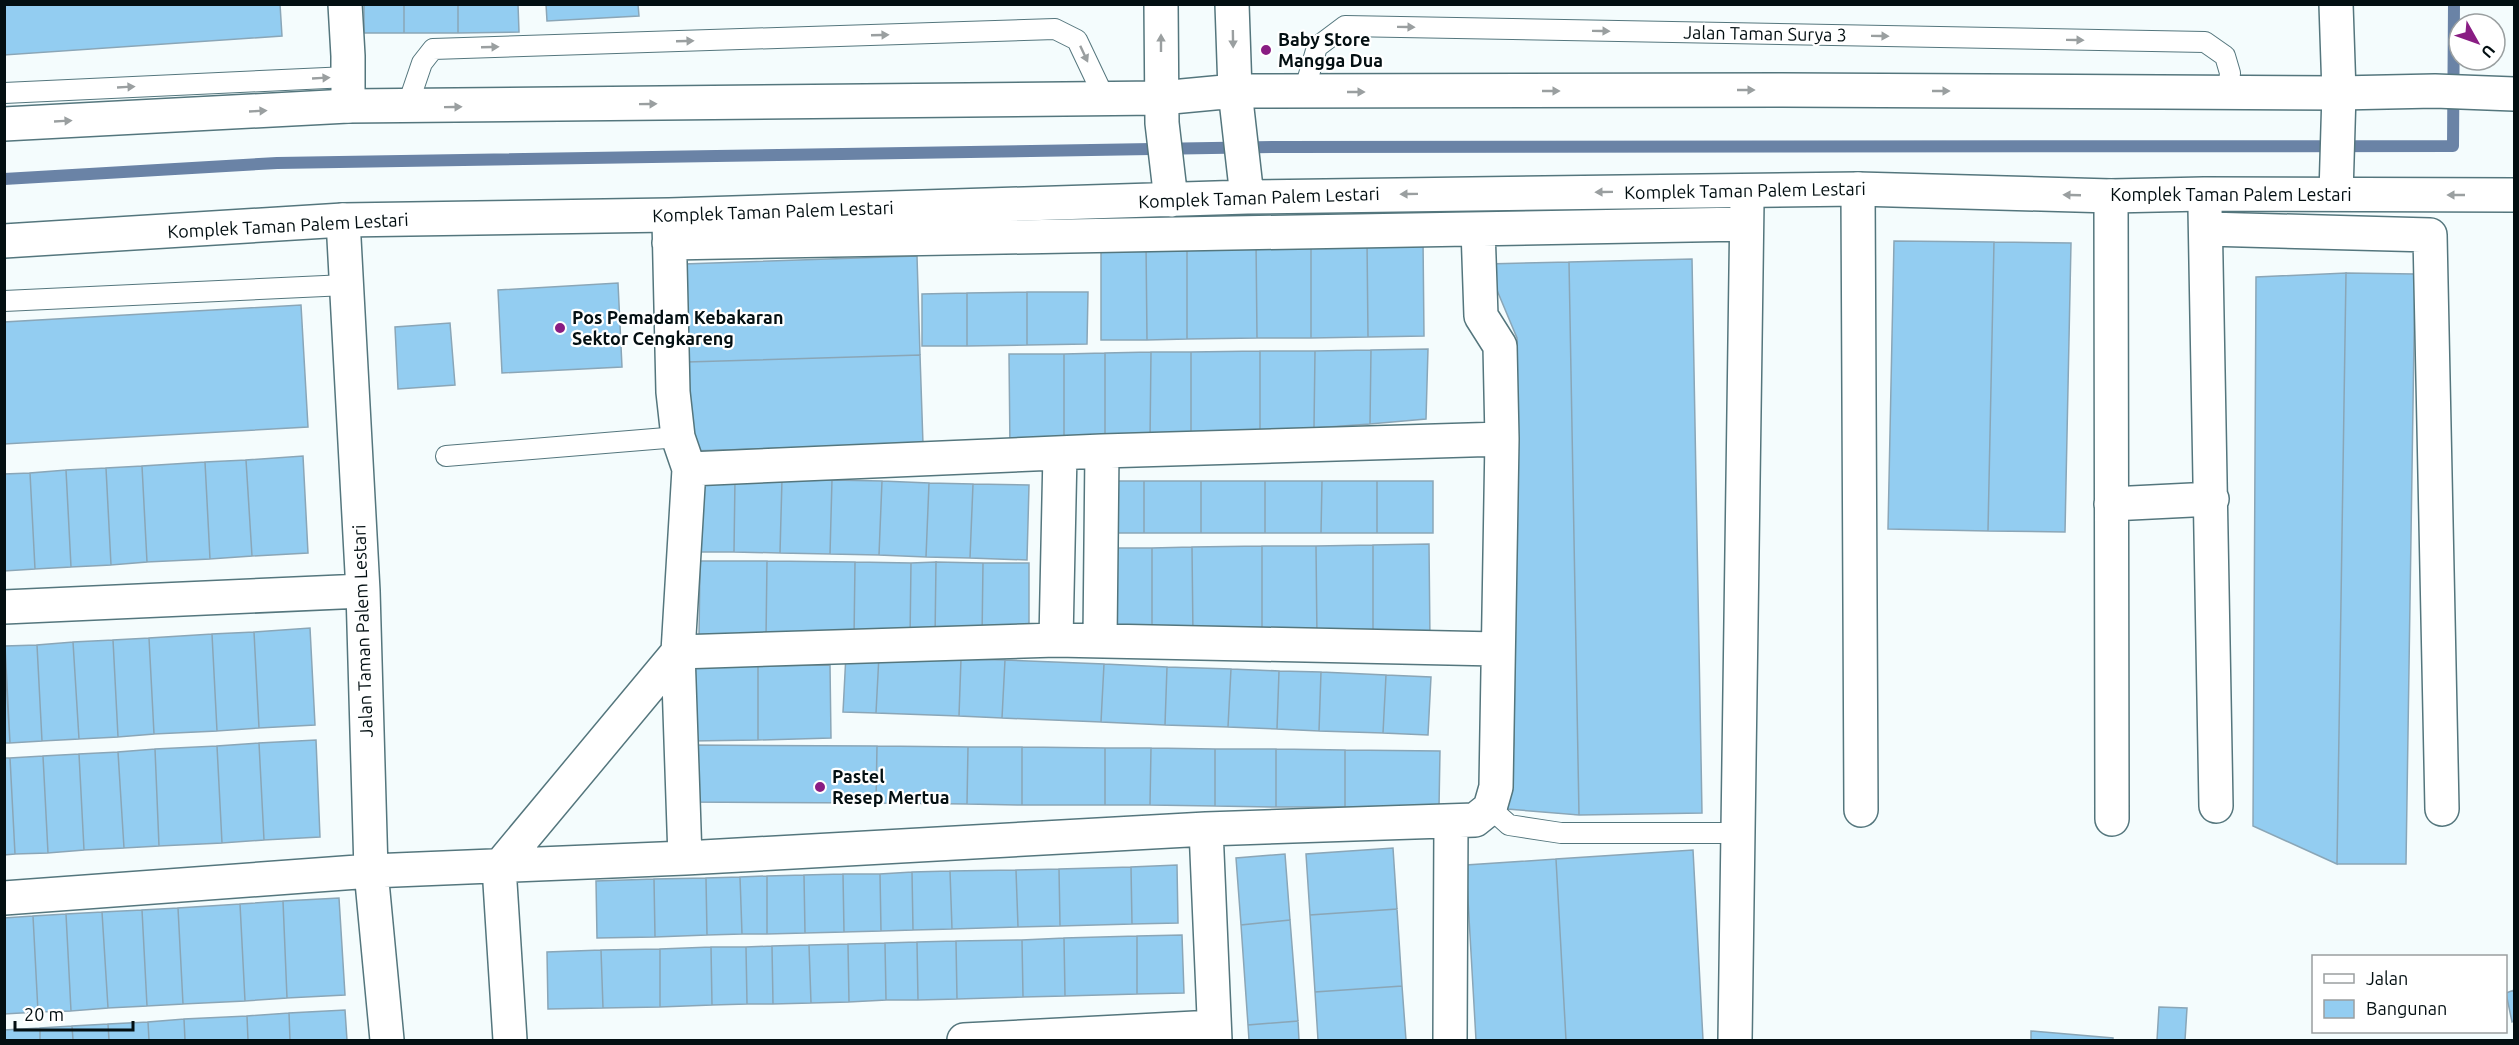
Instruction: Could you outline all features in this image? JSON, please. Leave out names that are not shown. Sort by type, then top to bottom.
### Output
[{"type":"street","points":[[345,4],[348,92]]},
{"type":"street","points":[[1161,4],[1162,110],[1170,192]]},
{"type":"street","points":[[1232,4],[1237,105],[1252,231]]},
{"type":"street","points":[[2335,181],[2338,106],[2336,4]]},
{"type":"street","points":[[21,113],[348,92],[407,107],[1106,99],[1162,110],[1237,105],[1311,92],[1782,90],[2228,93],[2338,106],[2435,91],[2500,93]]},
{"type":"street","name":"Komplek Taman Palem Lestari","points":[[4,242],[343,220],[669,229],[1245,185],[1858,189],[2111,196],[2204,194],[2335,181],[2514,195]]},
{"type":"street","points":[[1858,189],[1861,810]]},
{"type":"street","points":[[1736,1041],[1747,190]]},
{"type":"street","points":[[2204,194],[2207,229],[2216,806]]},
{"type":"street","points":[[2111,196],[2112,819]]},
{"type":"street","name":"Jalan Taman Palem Lestari","points":[[343,220],[363,591],[371,871],[387,1041]]},
{"type":"street","points":[[685,858],[678,652],[689,469],[678,437],[673,392],[669,229],[1252,231],[1746,224]]},
{"type":"street","points":[[4,898],[371,871],[685,858],[1206,830],[1475,820],[1490,808],[1496,787],[1502,439],[1500,346],[1481,316],[1478,229]]},
{"type":"street","points":[[2207,229],[2430,235],[2442,809]]},
{"type":"street","points":[[689,469],[1102,451],[1502,439]]},
{"type":"street","points":[[1100,640],[1102,451]]},
{"type":"street","points":[[1056,640],[1060,453]]},
{"type":"street","points":[[2112,504],[2212,499]]},
{"type":"street","points":[[4,607],[363,591]]},
{"type":"street","points":[[510,1041],[499,867],[678,652],[1056,640],[1497,649]]},
{"type":"street","points":[[1450,1041],[1451,822]]},
{"type":"street","points":[[964,1041],[1214,1034],[1206,830]]},
{"type":"lane","name":"Jalan Taman Surya 3","points":[[1311,92],[1308,78],[1317,47],[1345,26],[2205,42],[2225,56],[2230,73],[2228,93]]},
{"type":"lane","points":[[407,107],[422,63],[433,49],[1055,29],[1077,40],[1106,99]]},
{"type":"lane","points":[[4,93],[21,113]]},
{"type":"lane","points":[[4,301],[346,285]]},
{"type":"lane","points":[[446,456],[678,437]]},
{"type":"lane","points":[[1490,808],[1509,825],[1561,833],[1737,833]]},
{"type":"building","points":[[4,4],[280,4],[282,36],[4,55]]},
{"type":"building","points":[[364,4],[404,4],[404,33],[364,33]]},
{"type":"building","points":[[404,4],[458,4],[458,33],[404,33]]},
{"type":"building","points":[[458,4],[518,4],[519,32],[458,33]]},
{"type":"building","points":[[546,4],[638,4],[639,16],[547,21]]},
{"type":"building","points":[[1423,239],[1424,336],[1368,337],[1367,240]]},
{"type":"building","points":[[1367,240],[1368,337],[1311,338],[1311,241]]},
{"type":"building","points":[[1256,241],[1257,338],[1187,339],[1187,242]]},
{"type":"building","points":[[1256,241],[1311,241],[1311,338],[1257,338]]},
{"type":"building","points":[[1894,241],[1994,242],[1988,531],[1888,529]]},
{"type":"building","points":[[1187,242],[1187,339],[1147,340],[1146,243]]},
{"type":"building","points":[[1994,242],[2071,243],[2065,532],[1988,531]]},
{"type":"building","points":[[1101,243],[1146,243],[1147,340],[1101,340]]},
{"type":"building","points":[[917,256],[920,355],[687,362],[684,264]]},
{"type":"building","points":[[1692,259],[1702,813],[1579,815],[1569,262]]},
{"type":"building","points":[[1569,262],[1579,815],[1507,809],[1514,743],[1517,338],[1486,264]]},
{"type":"building","points":[[2346,273],[2415,274],[2406,864],[2337,864]]},
{"type":"building","points":[[2346,273],[2337,864],[2253,826],[2256,277]]},
{"type":"building","name":"Pos Pemadam Kebakaran Sektor Cengkareng","points":[[618,283],[622,367],[502,373],[498,290]]},
{"type":"building","points":[[1027,292],[1027,345],[967,346],[967,293]]},
{"type":"building","points":[[1027,292],[1088,292],[1087,344],[1027,345]]},
{"type":"building","points":[[967,293],[967,346],[922,346],[922,294]]},
{"type":"building","points":[[301,305],[308,427],[4,444],[4,322]]},
{"type":"building","points":[[450,323],[455,385],[398,389],[395,327]]},
{"type":"building","points":[[1428,349],[1426,419],[1370,424],[1371,350]]},
{"type":"building","points":[[1371,350],[1370,424],[1314,428],[1315,351]]},
{"type":"building","points":[[1260,351],[1260,432],[1191,437],[1191,352]]},
{"type":"building","points":[[1260,351],[1315,351],[1314,428],[1260,432]]},
{"type":"building","points":[[1151,352],[1150,440],[1105,444],[1105,353]]},
{"type":"building","points":[[1151,352],[1191,352],[1191,437],[1150,440]]},
{"type":"building","points":[[1105,353],[1105,444],[1064,447],[1064,354]]},
{"type":"building","points":[[1009,354],[1064,354],[1064,447],[1010,451]]},
{"type":"building","points":[[920,355],[923,444],[689,451],[687,362]]},
{"type":"building","points":[[303,456],[308,553],[252,556],[246,460]]},
{"type":"building","points":[[246,460],[252,556],[210,559],[205,462]]},
{"type":"building","points":[[205,462],[210,559],[147,562],[142,466]]},
{"type":"building","points":[[142,466],[147,562],[111,565],[106,468]]},
{"type":"building","points":[[106,468],[111,565],[71,567],[66,470]]},
{"type":"building","points":[[66,470],[71,567],[35,569],[30,473]]},
{"type":"building","points":[[30,473],[35,569],[4,571],[4,474]]},
{"type":"building","points":[[735,478],[734,552],[689,552],[690,479]]},
{"type":"building","points":[[735,478],[782,479],[780,553],[734,552]]},
{"type":"building","points":[[782,479],[832,480],[830,554],[780,553]]},
{"type":"building","points":[[832,480],[882,481],[879,555],[830,554]]},
{"type":"building","points":[[882,481],[929,483],[926,557],[879,555]]},
{"type":"building","points":[[1105,481],[1144,481],[1144,533],[1105,533]]},
{"type":"building","points":[[1144,481],[1201,481],[1201,533],[1144,533]]},
{"type":"building","points":[[1201,481],[1265,481],[1265,533],[1201,533]]},
{"type":"building","points":[[1265,481],[1322,481],[1321,533],[1265,533]]},
{"type":"building","points":[[1322,481],[1377,481],[1377,533],[1321,533]]},
{"type":"building","points":[[1377,481],[1433,481],[1433,533],[1377,533]]},
{"type":"building","points":[[929,483],[973,484],[970,558],[926,557]]},
{"type":"building","points":[[973,484],[1029,485],[1027,560],[970,558]]},
{"type":"building","points":[[1429,544],[1430,641],[1373,640],[1373,545]]},
{"type":"building","points":[[1373,545],[1373,640],[1317,640],[1316,546]]},
{"type":"building","points":[[1262,546],[1262,639],[1193,638],[1192,547]]},
{"type":"building","points":[[1262,546],[1316,546],[1317,640],[1262,639]]},
{"type":"building","points":[[1192,547],[1193,638],[1152,637],[1152,548]]},
{"type":"building","points":[[1106,548],[1152,548],[1152,637],[1107,637]]},
{"type":"building","points":[[700,561],[767,561],[766,639],[699,639]]},
{"type":"building","points":[[767,561],[855,562],[854,640],[766,639]]},
{"type":"building","points":[[855,562],[911,563],[910,640],[854,640]]},
{"type":"building","points":[[936,562],[935,640],[910,640],[911,563]]},
{"type":"building","points":[[936,562],[983,563],[982,640],[935,640]]},
{"type":"building","points":[[983,563],[1029,563],[1029,641],[982,640]]},
{"type":"building","points":[[310,628],[315,725],[259,728],[254,632]]},
{"type":"building","points":[[254,632],[259,728],[217,731],[212,634]]},
{"type":"building","points":[[212,634],[217,731],[154,734],[149,638]]},
{"type":"building","points":[[149,638],[154,734],[118,737],[113,640]]},
{"type":"building","points":[[113,640],[118,737],[79,739],[73,642]]},
{"type":"building","points":[[73,642],[79,739],[42,741],[37,645]]},
{"type":"building","points":[[37,645],[42,741],[10,743],[5,646]]},
{"type":"building","points":[[4,646],[10,743],[4,743]]},
{"type":"building","points":[[846,654],[879,655],[876,713],[843,712]]},
{"type":"building","points":[[879,655],[961,659],[959,716],[876,713]]},
{"type":"building","points":[[961,659],[1005,660],[1002,718],[959,716]]},
{"type":"building","points":[[1005,660],[1104,664],[1101,722],[1002,718]]},
{"type":"building","points":[[1104,664],[1167,667],[1165,725],[1101,722]]},
{"type":"building","points":[[830,665],[831,738],[758,740],[758,666]]},
{"type":"building","points":[[758,666],[758,740],[691,741],[690,668]]},
{"type":"building","points":[[1167,667],[1231,669],[1228,727],[1165,725]]},
{"type":"building","points":[[1231,669],[1279,671],[1277,729],[1228,727]]},
{"type":"building","points":[[1279,671],[1321,672],[1319,731],[1277,729]]},
{"type":"building","points":[[1321,672],[1386,675],[1383,733],[1319,731]]},
{"type":"building","points":[[1386,675],[1431,677],[1428,735],[1383,733]]},
{"type":"building","points":[[316,740],[320,837],[264,840],[259,743]]},
{"type":"building","points":[[259,743],[264,840],[222,843],[217,746]]},
{"type":"building","points":[[688,745],[877,746],[876,803],[687,802]]},
{"type":"building","points":[[217,746],[222,843],[159,846],[155,749]]},
{"type":"building","points":[[877,746],[968,747],[967,804],[876,803]]},
{"type":"building","points":[[968,747],[1022,747],[1022,805],[967,804]]},
{"type":"building","points":[[1022,747],[1105,748],[1105,805],[1022,805]]},
{"type":"building","points":[[1105,748],[1151,748],[1150,805],[1105,805]]},
{"type":"building","points":[[1151,748],[1215,749],[1215,806],[1150,805]]},
{"type":"building","points":[[155,749],[159,846],[124,848],[118,752]]},
{"type":"building","points":[[1215,749],[1276,749],[1276,807],[1215,806]]},
{"type":"building","points":[[1276,749],[1345,750],[1345,807],[1276,807]]},
{"type":"building","points":[[1345,750],[1440,751],[1439,808],[1345,807]]},
{"type":"building","points":[[118,752],[124,848],[84,850],[79,754]]},
{"type":"building","points":[[79,754],[84,850],[48,853],[43,756]]},
{"type":"building","points":[[43,756],[48,853],[15,854],[10,758]]},
{"type":"building","points":[[4,758],[10,758],[15,854],[4,855]]},
{"type":"building","points":[[1393,848],[1397,909],[1310,915],[1306,854]]},
{"type":"building","points":[[1693,850],[1703,1040],[1566,1040],[1556,859]]},
{"type":"building","points":[[1285,854],[1290,920],[1241,925],[1236,858]]},
{"type":"building","points":[[1556,859],[1566,1040],[1476,1040],[1466,865]]},
{"type":"building","points":[[1177,865],[1178,923],[1132,924],[1131,867]]},
{"type":"building","points":[[1131,867],[1132,924],[1060,926],[1059,869]]},
{"type":"building","points":[[1059,869],[1060,926],[1018,927],[1016,870]]},
{"type":"building","points":[[1016,870],[1018,927],[952,929],[950,871]]},
{"type":"building","points":[[950,871],[952,929],[913,930],[912,872]]},
{"type":"building","points":[[912,872],[913,930],[881,931],[880,874]]},
{"type":"building","points":[[843,874],[844,932],[805,933],[804,875]]},
{"type":"building","points":[[843,874],[880,874],[881,931],[844,932]]},
{"type":"building","points":[[804,875],[805,933],[767,934],[767,876]]},
{"type":"building","points":[[767,876],[767,934],[742,934],[740,877]]},
{"type":"building","points":[[740,877],[742,934],[707,935],[706,878]]},
{"type":"building","points":[[706,878],[707,935],[655,937],[654,879]]},
{"type":"building","points":[[654,879],[655,937],[597,938],[596,881]]},
{"type":"building","points":[[339,898],[345,995],[287,998],[283,901]]},
{"type":"building","points":[[283,901],[287,998],[245,1001],[240,904]]},
{"type":"building","points":[[240,904],[245,1001],[183,1004],[178,908]]},
{"type":"building","points":[[178,908],[183,1004],[147,1006],[142,910]]},
{"type":"building","points":[[1397,909],[1402,986],[1315,992],[1310,915]]},
{"type":"building","points":[[142,910],[147,1006],[108,1008],[102,912]]},
{"type":"building","points":[[102,912],[108,1008],[71,1011],[66,914]]},
{"type":"building","points":[[66,914],[71,1011],[38,1012],[33,916]]},
{"type":"building","points":[[33,916],[38,1012],[4,1014],[4,918]]},
{"type":"building","points":[[1290,920],[1298,1021],[1248,1025],[1241,925]]},
{"type":"building","points":[[1182,935],[1184,993],[1137,994],[1137,936]]},
{"type":"building","points":[[1137,936],[1137,994],[1065,996],[1064,938]]},
{"type":"building","points":[[1064,938],[1065,996],[1023,997],[1022,940]]},
{"type":"building","points":[[1022,940],[1023,997],[957,999],[956,941]]},
{"type":"building","points":[[956,941],[957,999],[918,1000],[917,942]]},
{"type":"building","points":[[917,942],[918,1000],[886,1000],[885,943]]},
{"type":"building","points":[[885,943],[886,1000],[849,1002],[848,944]]},
{"type":"building","points":[[848,944],[849,1002],[811,1003],[809,945]]},
{"type":"building","points":[[809,945],[811,1003],[773,1004],[772,946]]},
{"type":"building","points":[[772,946],[773,1004],[747,1004],[746,947]]},
{"type":"building","points":[[711,947],[712,1005],[660,1007],[660,949]]},
{"type":"building","points":[[711,947],[746,947],[747,1004],[712,1005]]},
{"type":"building","points":[[660,949],[660,1007],[603,1008],[601,950]]},
{"type":"building","points":[[601,950],[603,1008],[548,1009],[547,952]]},
{"type":"building","points":[[1402,986],[1406,1040],[1318,1040],[1315,992]]},
{"type":"building","points":[[2514,990],[2514,1021],[2512,1022],[2507,998],[2507,993]]},
{"type":"building","points":[[2159,1007],[2187,1008],[2185,1040],[2157,1040]]},
{"type":"building","points":[[345,1010],[347,1040],[290,1040],[289,1013]]},
{"type":"building","points":[[289,1013],[290,1040],[248,1040],[247,1016]]},
{"type":"building","points":[[247,1016],[248,1040],[185,1040],[184,1019]]},
{"type":"building","points":[[184,1019],[185,1040],[149,1040],[148,1022]]},
{"type":"building","points":[[1298,1021],[1299,1040],[1249,1040],[1248,1025]]},
{"type":"building","points":[[148,1022],[149,1040],[109,1040],[108,1024]]},
{"type":"building","points":[[108,1024],[109,1040],[73,1040],[72,1026]]},
{"type":"building","points":[[72,1026],[73,1040],[40,1040],[40,1028]]},
{"type":"building","points":[[40,1028],[40,1040],[4,1040],[4,1030]]},
{"type":"building","points":[[2031,1031],[2113,1038],[2113,1040],[2031,1040]]},
{"type":"waterway","points":[[4,179],[277,163],[1277,147],[2453,146],[2454,4]]},
{"type":"place","name":"Baby Store Mangga Dua","points":[[1266,50]]},
{"type":"place","name":"Pos Pemadam Kebakaran Sektor Cengkareng","points":[[560,328]]},
{"type":"place","name":"Pastel Resep Mertua","points":[[820,787]]}]
